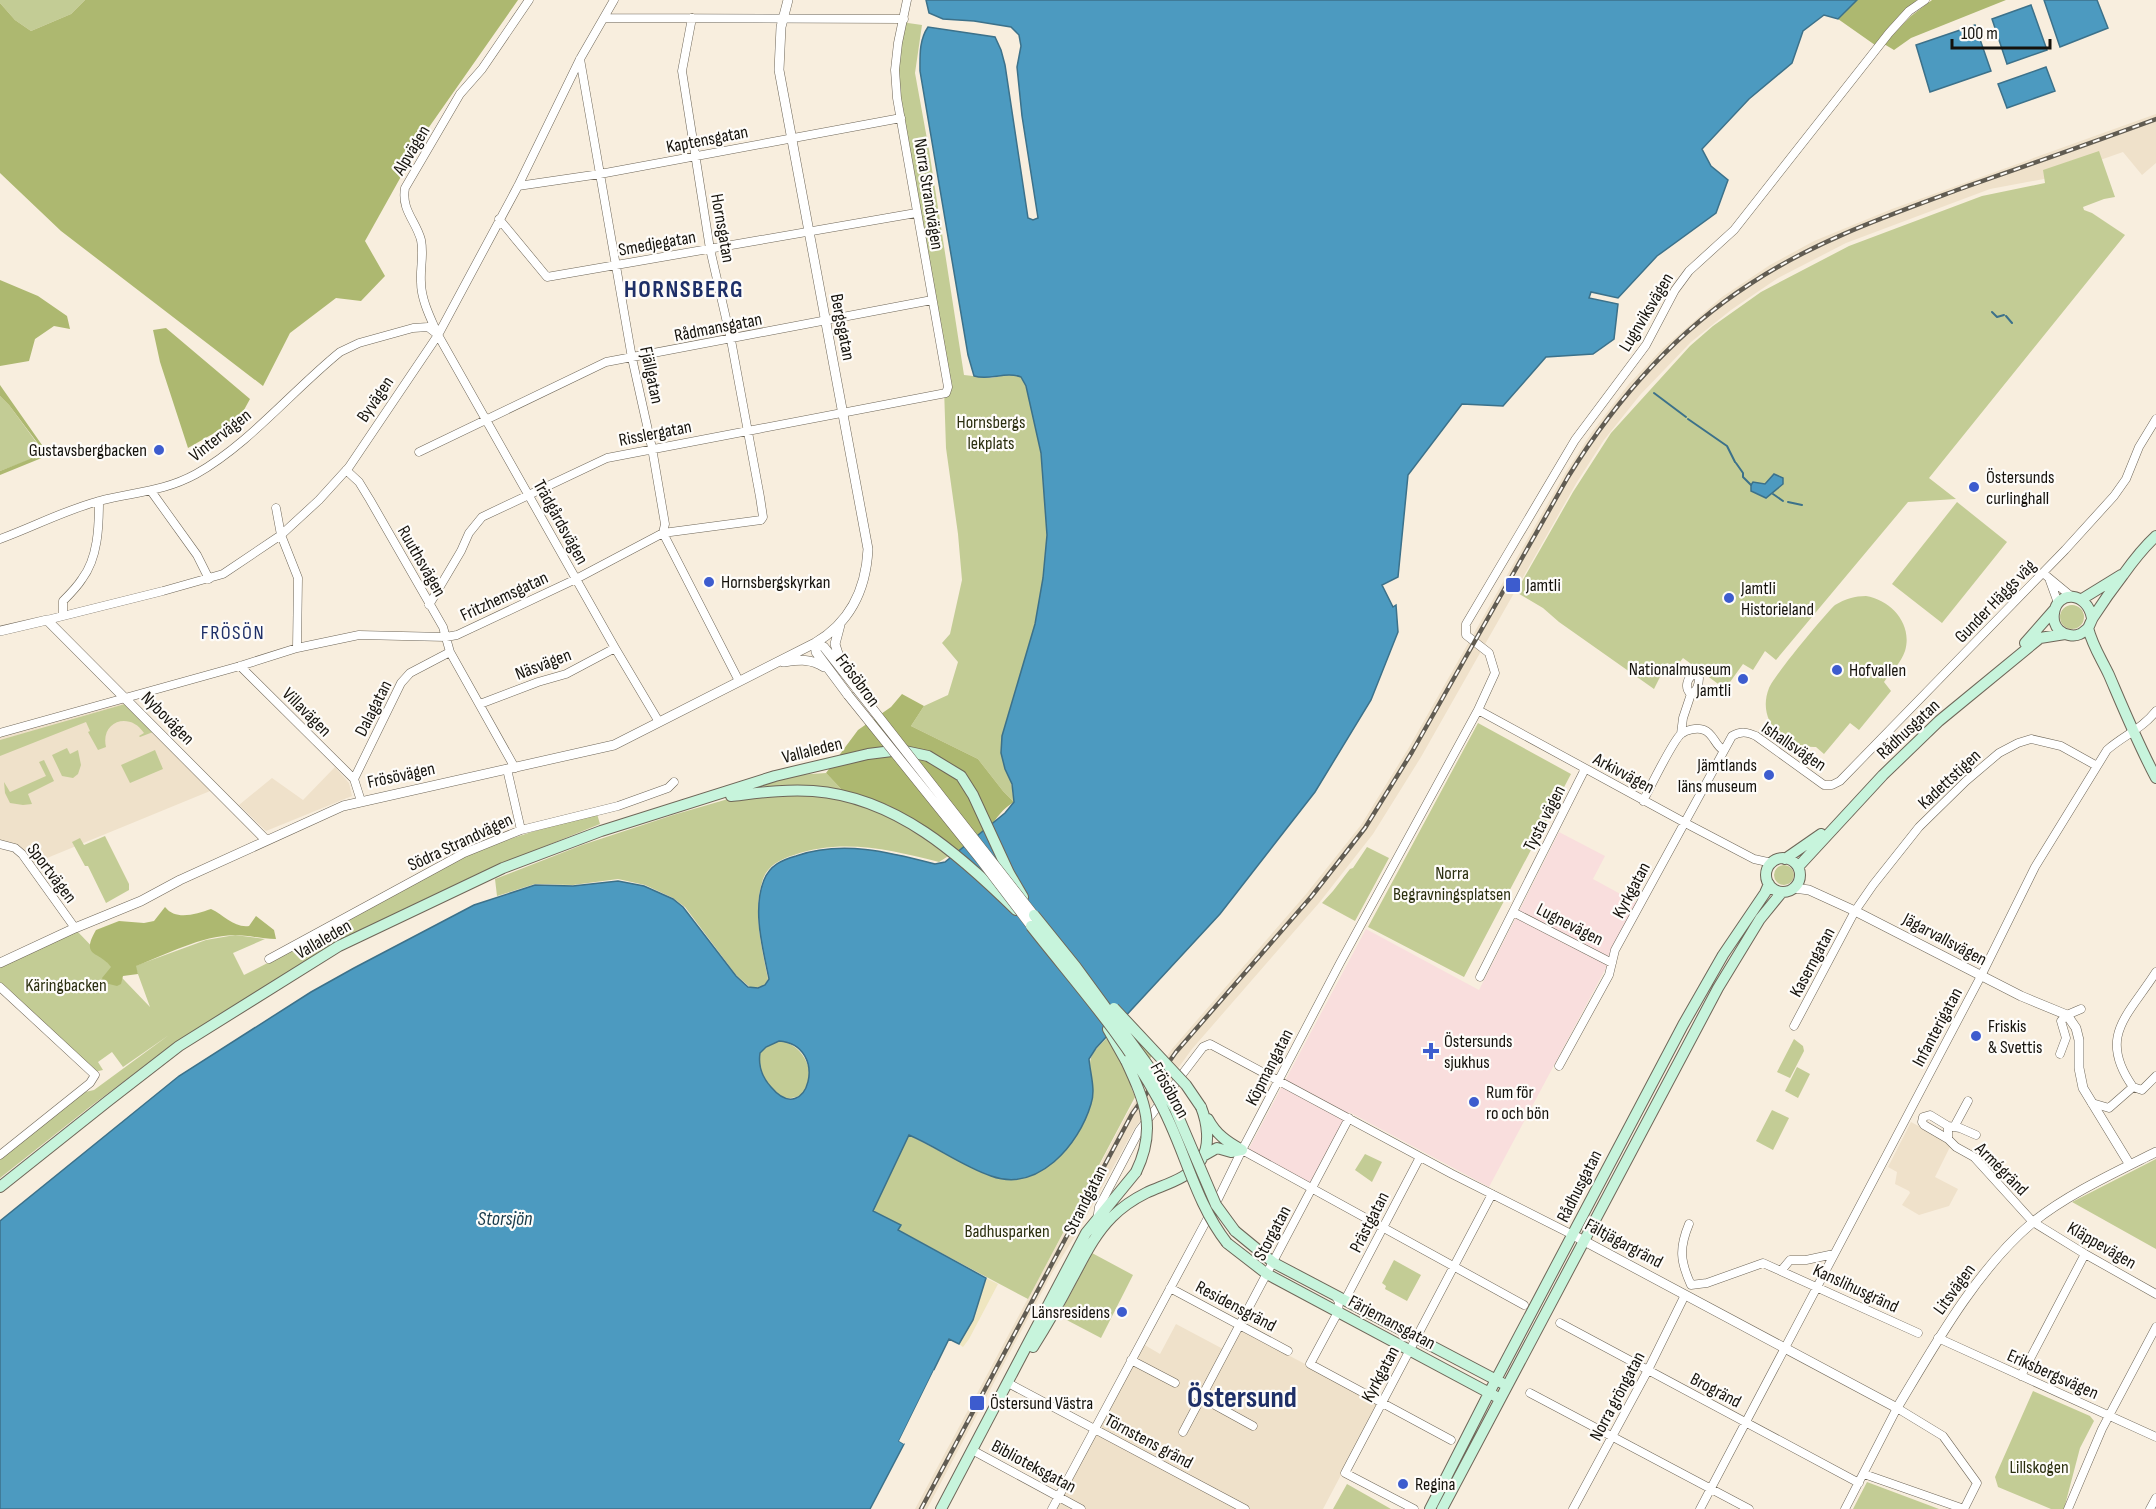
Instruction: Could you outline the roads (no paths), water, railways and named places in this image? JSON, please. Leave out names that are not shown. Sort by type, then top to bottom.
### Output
[{"type":"main road","points":[[2069,635],[2081,634],[2124,573],[2156,536]]},
{"type":"main road","points":[[2094,648],[2069,635],[2055,624],[2056,606],[2064,598],[2077,598],[2124,573]]},
{"type":"main road","points":[[2077,598],[2090,607],[2094,648],[2107,672],[2132,732],[2156,778]]},
{"type":"main road","name":"Rådhusgatan","points":[[2006,666],[2056,606]]},
{"type":"main road","name":"Rådhusgatan","points":[[1798,867],[1883,775],[1939,721],[2040,638],[2069,635]]},
{"type":"main road","name":"Vallaleden","points":[[0,1187],[179,1046],[339,946],[503,868],[601,831],[775,776],[868,754],[900,750],[928,756]]},
{"type":"main road","name":"Frösöbron","points":[[928,756],[961,776],[984,816],[1033,920],[1132,1056],[1161,1103],[1179,1140],[1210,1218],[1227,1243],[1267,1274]]},
{"type":"main road","name":"Vallaleden","points":[[706,799],[783,790],[830,793],[878,806],[910,823]]},
{"type":"main road","name":"Rådhusgatan","points":[[1785,859],[1838,822]]},
{"type":"main road","name":"Frösöbron","points":[[910,823],[946,846],[1033,920],[1186,1085],[1214,1129],[1225,1141],[1242,1150]]},
{"type":"main road","points":[[1785,859],[1792,861],[1798,867],[1797,884],[1782,892],[1769,884],[1766,874],[1770,866],[1785,859]]},
{"type":"main road","name":"Rådhusgatan","points":[[1442,1509],[1508,1386],[1683,1025],[1723,955],[1769,884]]},
{"type":"main road","name":"Rådhusgatan","points":[[1430,1509],[1496,1380],[1718,988],[1760,919],[1782,892]]},
{"type":"main road","name":"Frösöbron","points":[[1076,967],[1155,1075],[1179,1117],[1216,1205],[1234,1231],[1274,1263]]},
{"type":"main road","points":[[1097,1220],[1136,1172],[1144,1157],[1149,1125],[1145,1105],[1126,1061],[1099,1013]]},
{"type":"main road","points":[[1201,1107],[1207,1127],[1203,1156]]},
{"type":"main road","points":[[1203,1156],[1217,1148],[1231,1152],[1242,1150]]},
{"type":"main road","name":"Strandgatan","points":[[1008,1383],[1051,1318],[1100,1230],[1118,1211],[1146,1193],[1185,1175],[1203,1156]]},
{"type":"main road","name":"Strandgatan","points":[[940,1509],[1086,1233],[1097,1220]]},
{"type":"main road","name":"Färjemansgatan","points":[[1274,1263],[1508,1386]]},
{"type":"main road","name":"Färjemansgatan","points":[[1267,1274],[1501,1399]]},
{"type":"street","name":"Alpvägen","points":[[438,335],[429,316],[420,285],[422,259],[420,240],[404,203],[405,188],[460,94],[482,69],[529,0]]},
{"type":"street","name":"Byvägen","points":[[0,631],[223,574],[281,535],[319,500],[346,470],[438,335],[518,186],[580,59],[614,0]]},
{"type":"street","name":"Bergsgatan","points":[[788,0],[782,18],[779,70],[868,549],[867,566],[856,602],[840,625],[816,643]]},
{"type":"street","name":"Norra Strandvägen","points":[[908,0],[898,43],[895,70],[897,98],[948,387],[946,393]]},
{"type":"street","name":"Lugnviksvägen","points":[[1475,642],[1466,635],[1466,624],[1575,440],[1646,345],[1675,290],[1689,271],[1734,230],[1889,33],[1909,11],[1925,0]]},
{"type":"street","points":[[605,18],[904,19]]},
{"type":"street","name":"Hornsgatan","points":[[692,18],[682,71],[710,249],[731,340],[762,513]]},
{"type":"street","name":"Fjällgatan","points":[[580,59],[632,358],[652,448],[665,524],[663,532],[739,681]]},
{"type":"street","name":"Kaptensgatan","points":[[518,186],[600,174],[901,118]]},
{"type":"street","name":"Smedjegatan","points":[[499,219],[547,278],[916,213]]},
{"type":"street","name":"Rådmansgatan","points":[[420,452],[606,362],[932,300]]},
{"type":"street","name":"Vintervägen","points":[[0,539],[99,501],[172,486],[195,475],[227,453],[340,352],[359,343],[413,328],[428,327],[438,335]]},
{"type":"street","name":"Trädgårdsvägen","points":[[438,335],[659,722]]},
{"type":"street","name":"Risslergatan","points":[[429,605],[461,551],[469,532],[482,517],[607,458],[946,393]]},
{"type":"street","name":"Gunder Häggs väg","points":[[1832,785],[1848,775],[2046,576],[2126,479],[2139,447],[2156,419]]},
{"type":"street","name":"Ruuthsvägen","points":[[346,470],[359,482],[443,627],[450,652],[480,704],[511,768],[521,830]]},
{"type":"street","points":[[151,491],[197,555],[209,579]]},
{"type":"street","points":[[63,615],[63,601],[83,579],[88,569],[99,526],[99,501]]},
{"type":"street","points":[[276,508],[281,535],[297,578],[297,648]]},
{"type":"street","name":"Fritzhemsgatan","points":[[0,733],[297,648],[359,635],[446,637],[457,635],[576,579],[663,532],[761,520],[762,513]]},
{"type":"street","points":[[2046,576],[2077,598]]},
{"type":"street","points":[[2046,576],[2056,606]]},
{"type":"street","name":"Nybovägen","points":[[47,620],[266,840]]},
{"type":"street","points":[[840,625],[835,644],[846,675]]},
{"type":"street","name":"Köpmangatan","points":[[1052,1509],[1218,1199],[1340,963],[1478,711],[1495,674],[1489,653],[1475,642]]},
{"type":"street","name":"Frösövägen","points":[[0,963],[75,928],[141,901],[266,840],[322,815],[361,801],[614,745],[816,643]]},
{"type":"street","name":"Frösöbron","points":[[816,643],[824,646],[1033,920],[980,859],[848,695],[816,652],[816,643]]},
{"type":"street","name":"Näsvägen","points":[[480,704],[566,674],[615,648]]},
{"type":"street","name":"Dalagatan","points":[[354,779],[400,683],[410,673],[450,652]]},
{"type":"street","points":[[775,663],[807,659],[831,671]]},
{"type":"street","name":"Villavägen","points":[[240,666],[354,779]]},
{"type":"street","points":[[1643,801],[1681,734],[1690,694]]},
{"type":"street","name":"Arkivvägen","points":[[1478,711],[1643,801],[1770,866]]},
{"type":"street","name":"Infanterigatan","points":[[1700,1509],[1981,976],[2035,867],[2107,750],[2119,739],[2146,724],[2156,711]]},
{"type":"street","points":[[1681,734],[1693,729],[1704,730],[1723,750]]},
{"type":"street","name":"Ishallsvägen","points":[[1738,733],[1747,732],[1756,736],[1824,785],[1832,785]]},
{"type":"street","name":"Kyrkgatan","points":[[1559,1066],[1609,975],[1616,950],[1684,822],[1723,750],[1732,736],[1738,733]]},
{"type":"street","name":"Kadettstigen","points":[[1855,911],[1919,827],[1966,781],[1999,753],[2018,742],[2031,739],[2061,746],[2097,766]]},
{"type":"street","name":"Tysta vägen","points":[[1480,977],[1585,769]]},
{"type":"street","points":[[354,779],[361,801]]},
{"type":"street","name":"Södra Strandvägen","points":[[269,959],[464,853],[521,830],[618,806],[668,788],[674,782]]},
{"type":"street","name":"Sportvägen","points":[[0,844],[15,848],[22,854],[75,928]]},
{"type":"street","name":"Jägarvallsvägen","points":[[1797,884],[2021,996],[2067,1015]]},
{"type":"street","name":"Kaserngatan","points":[[1794,1026],[1855,911]]},
{"type":"street","name":"Lugnevägen","points":[[1513,912],[1612,963]]},
{"type":"street","points":[[2156,972],[2118,1031],[2115,1046],[2122,1071],[2133,1087],[2142,1090],[2156,1076]]},
{"type":"street","points":[[0,987],[95,1075],[90,1083],[0,1155]]},
{"type":"street","points":[[2060,1054],[2066,1038],[2061,1021],[2067,1015],[2081,1009]]},
{"type":"street","points":[[2067,1015],[2076,1028],[2079,1040],[2079,1068],[2083,1088],[2130,1165]]},
{"type":"street","name":"Fältjägargränd","points":[[1210,1044],[1897,1408],[1942,1436],[1977,1483],[1964,1509]]},
{"type":"street","name":"Strandgatan","points":[[1097,1220],[1099,1207],[1139,1131],[1203,1047],[1210,1044]]},
{"type":"street","points":[[2092,1103],[2109,1108],[2133,1087]]},
{"type":"street","points":[[1948,1139],[1951,1127],[1968,1101]]},
{"type":"street","name":"Armégränd","points":[[1976,1135],[1951,1127],[1930,1115],[1923,1117],[1924,1125],[1974,1157],[2033,1222]]},
{"type":"street","name":"Storgatan","points":[[1183,1432],[1349,1118]]},
{"type":"street","points":[[1242,1150],[1524,1305]]},
{"type":"street","name":"Litsvägen","points":[[1845,1509],[1897,1408],[1938,1338],[2000,1255],[2033,1222],[2071,1197],[2156,1152]]},
{"type":"street","name":"Prästgatan","points":[[1340,1298],[1383,1227],[1420,1157]]},
{"type":"street","name":"Kyrkgatan","points":[[1414,1509],[1345,1473],[1492,1194]]},
{"type":"street","name":"Kläppevägen","points":[[2033,1222],[2156,1294]]},
{"type":"street","name":"Kanslihusgränd","points":[[1689,1224],[1681,1253],[1691,1285],[1707,1283],[1763,1263],[1918,1333]]},
{"type":"street","name":"Kanslihusgränd","points":[[1781,1271],[1790,1260],[1806,1260],[1834,1254]]},
{"type":"street","points":[[2021,1376],[2085,1254]]},
{"type":"street","name":"Residensgränd","points":[[1170,1288],[1288,1351]]},
{"type":"street","name":"Norra gröngatan","points":[[1577,1508],[1685,1295]]},
{"type":"street","points":[[1340,1298],[1338,1312],[1310,1364],[1451,1440]]},
{"type":"street","name":"Brogränd","points":[[1560,1323],[1859,1483]]},
{"type":"street","points":[[2068,1509],[2093,1447],[2156,1327]]},
{"type":"street","name":"Eriksbergsvägen","points":[[1938,1338],[2156,1437]]},
{"type":"street","points":[[1131,1360],[1175,1383]]},
{"type":"street","name":"Törnstens gränd","points":[[1008,1383],[1245,1509]]},
{"type":"street","points":[[1193,1393],[1253,1425]]},
{"type":"street","points":[[1530,1393],[1749,1509]]},
{"type":"street","name":"Biblioteksgatan","points":[[972,1450],[1081,1509]]},
{"type":"street","points":[[1864,1474],[1964,1509]]},
{"type":"street","points":[[2150,1509],[2156,1498]]},
{"type":"water","name":"Storsjön","points":[[926,0],[1857,0],[1838,19],[1824,15],[1803,31],[1792,63],[1749,99],[1702,149],[1711,166],[1728,180],[1716,213],[1657,256],[1618,298],[1591,292],[1589,298],[1618,304],[1614,339],[1593,354],[1546,357],[1503,406],[1462,404],[1408,475],[1398,577],[1382,585],[1393,607],[1396,605],[1398,632],[1371,700],[1315,792],[1220,914],[1096,1048],[1089,1059],[1093,1087],[1091,1104],[1077,1135],[1066,1149],[1040,1172],[1025,1178],[1008,1179],[980,1172],[909,1135],[873,1211],[901,1225],[898,1230],[986,1278],[973,1320],[959,1344],[949,1339],[899,1441],[904,1444],[870,1509],[0,1509],[0,1221],[179,1076],[311,992],[354,968],[474,905],[535,885],[573,886],[618,881],[644,886],[673,899],[683,907],[736,976],[748,987],[758,988],[765,985],[769,979],[760,930],[761,892],[770,870],[781,861],[813,851],[848,848],[900,855],[935,864],[945,862],[1005,813],[1014,802],[1012,784],[1001,753],[1002,736],[1035,624],[1043,578],[1047,535],[1041,453],[1026,386],[1021,377],[1015,375],[974,376],[968,355],[920,60],[922,43],[928,27],[995,37],[1005,65],[1028,218],[1033,220],[1038,218],[1017,67],[1021,46],[1019,35],[1011,27],[943,19],[929,13]],"holes":[[[779,1041],[795,1046],[805,1056],[809,1069],[808,1082],[803,1092],[795,1099],[784,1098],[765,1079],[760,1067],[760,1053],[766,1047]]]},
{"type":"water","points":[[2044,0],[2097,0],[2108,28],[2060,47]]},
{"type":"water","points":[[2031,5],[2047,50],[2007,64],[1992,19]]},
{"type":"water","points":[[1975,25],[1991,71],[1930,92],[1916,45]]},
{"type":"water","points":[[2046,67],[2055,91],[2007,108],[1998,84]]},
{"type":"water","points":[[1774,474],[1783,478],[1783,484],[1766,498],[1751,491],[1753,482],[1765,484]]},
{"type":"waterway","points":[[1992,312],[1997,317],[2004,315]]},
{"type":"waterway","points":[[2006,316],[2012,323]]},
{"type":"waterway","points":[[1654,393],[1686,417]]},
{"type":"waterway","points":[[1688,419],[1727,446],[1735,462]]},
{"type":"waterway","points":[[1736,463],[1743,477],[1751,485]]},
{"type":"waterway","points":[[1773,494],[1783,501]]},
{"type":"waterway","points":[[1788,502],[1802,505]]},
{"type":"railway","points":[[921,1509],[1132,1114],[1176,1052],[1311,897],[1365,828],[1412,752],[1568,477],[1626,395],[1648,370],[1696,324],[1722,303],[1775,269],[1826,242],[1906,209],[2156,119]]},
{"type":"place","name":"Gustavsbergbacken","points":[[159,450]]},
{"type":"place","name":"Östersunds curlinghall","points":[[1974,487]]},
{"type":"place","name":"Hornsbergskyrkan","points":[[709,582]]},
{"type":"place","name":"Jamtli","points":[[1513,585]]},
{"type":"place","name":"Jamtli Historieland","points":[[1729,598]]},
{"type":"place","name":"Hofvallen","points":[[1837,670]]},
{"type":"place","name":"Nationalmuseum Jamtli","points":[[1743,679]]},
{"type":"place","name":"Jämtlands läns museum","points":[[1769,775]]},
{"type":"place","name":"Friskis & Svettis","points":[[1976,1036]]},
{"type":"place","name":"Östersunds sjukhus","points":[[1431,1051]]},
{"type":"place","name":"Rum för ro och bön","points":[[1474,1102]]},
{"type":"place","name":"Länsresidens","points":[[1122,1312]]},
{"type":"place","name":"Östersund Västra","points":[[977,1403]]},
{"type":"place","name":"Regina","points":[[1403,1484]]},
{"type":"district","name":"HORNSBERG","points":[[684,289]]},
{"type":"district","name":"FRÖSÖN","points":[[233,632]]},
{"type":"district","name":"Östersund","points":[[1242,1397]]},
{"type":"park label","name":"Hornsbergs lekplats","points":[[991,432]]},
{"type":"park label","name":"Norra Begravningsplatsen","points":[[1452,883]]},
{"type":"park label","name":"Käringbacken","points":[[66,985]]},
{"type":"park label","name":"Badhusparken","points":[[1007,1231]]},
{"type":"park label","name":"Lillskogen","points":[[2039,1467]]}]
